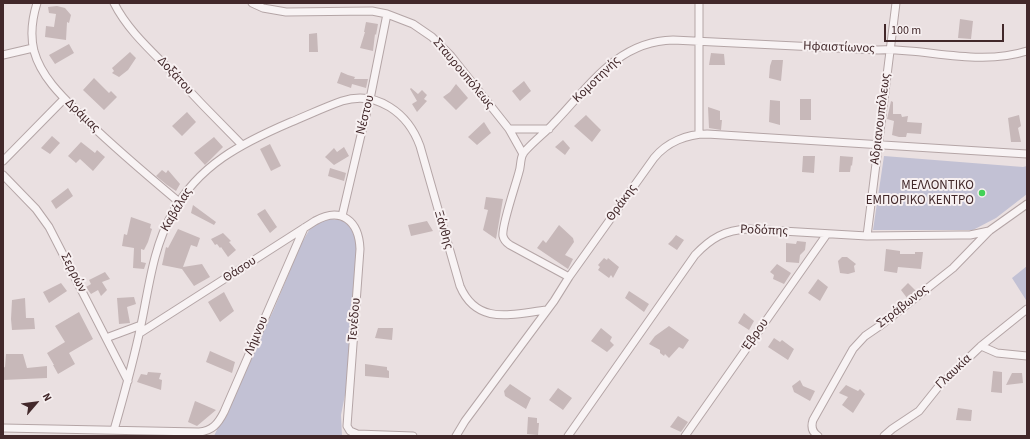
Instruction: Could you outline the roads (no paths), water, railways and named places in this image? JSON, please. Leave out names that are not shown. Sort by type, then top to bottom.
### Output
[{"type":"street","name":"Δράμας","points":[[37,3],[32,25],[33,48],[42,70],[64,98],[125,156],[179,202]]},
{"type":"street","name":"Δοξάτου","points":[[114,3],[137,36],[242,145]]},
{"type":"street","name":"Σταυρουπόλεως","points":[[252,3],[263,8],[283,12],[365,10],[401,18],[418,26],[438,42],[463,71],[509,129],[523,154]]},
{"type":"street","points":[[699,3],[699,134]]},
{"type":"street","name":"Αδριανουπόλεως","points":[[867,236],[896,3]]},
{"type":"street","name":"Νέστου","points":[[342,216],[360,134],[370,100],[387,14]]},
{"type":"street","name":"Κομοτηνής","points":[[523,154],[549,129],[597,76],[612,62],[630,50],[654,41],[699,41]]},
{"type":"street","name":"Ηφαιστίωνος","points":[[699,41],[878,50],[890,49],[983,57],[1004,57],[1027,51]]},
{"type":"street","points":[[3,55],[33,48]]},
{"type":"street","points":[[3,161],[64,98]]},
{"type":"street","name":"Καβάλας","points":[[114,430],[140,333],[152,270],[159,244],[168,222],[190,186],[209,168],[230,152],[268,132],[339,102],[357,98],[370,100]]},
{"type":"street","name":"Ξάνθης","points":[[370,100],[384,104],[396,111],[408,123],[415,134],[420,146],[458,280],[462,292],[471,305],[479,310],[491,314],[547,310]]},
{"type":"street","points":[[509,129],[549,129]]},
{"type":"street","name":"Θράκης","points":[[456,436],[465,420],[547,310],[569,277],[658,154],[677,140],[699,134],[1027,154]]},
{"type":"street","points":[[523,154],[502,234],[505,241],[510,245],[569,277]]},
{"type":"street","name":"Σερρών","points":[[3,175],[36,209],[50,227],[128,381]]},
{"type":"street","name":"Στράβωνος","points":[[816,435],[812,426],[814,417],[848,356],[857,343],[953,268],[989,231],[1027,204]]},
{"type":"street","name":"Θάσου","points":[[140,333],[315,221],[326,215],[335,214],[342,216]]},
{"type":"street","name":"Τενέδου","points":[[342,216],[355,228],[359,237],[360,249],[347,426],[350,431],[359,434],[413,436]]},
{"type":"street","name":"Λήμνου","points":[[114,430],[199,432],[212,429],[221,418],[304,228]]},
{"type":"street","name":"Ροδόπης","points":[[568,436],[695,255],[708,243],[724,233],[736,230],[867,236],[970,235],[989,231]]},
{"type":"street","name":"Έβρου","points":[[685,436],[827,234]]},
{"type":"street","name":"Γλαυκία","points":[[884,436],[919,411],[939,386],[981,346],[1027,309]]},
{"type":"street","points":[[106,338],[141,325]]},
{"type":"street","points":[[981,346],[997,353],[1027,356]]},
{"type":"street","points":[[3,428],[114,430]]},
{"type":"place","name":"ΜΕΛΛΟΝΤΙΚΟ ΕΜΠΟΡΙΚΟ ΚΕΝΤΡΟ","points":[[982,193]]}]
